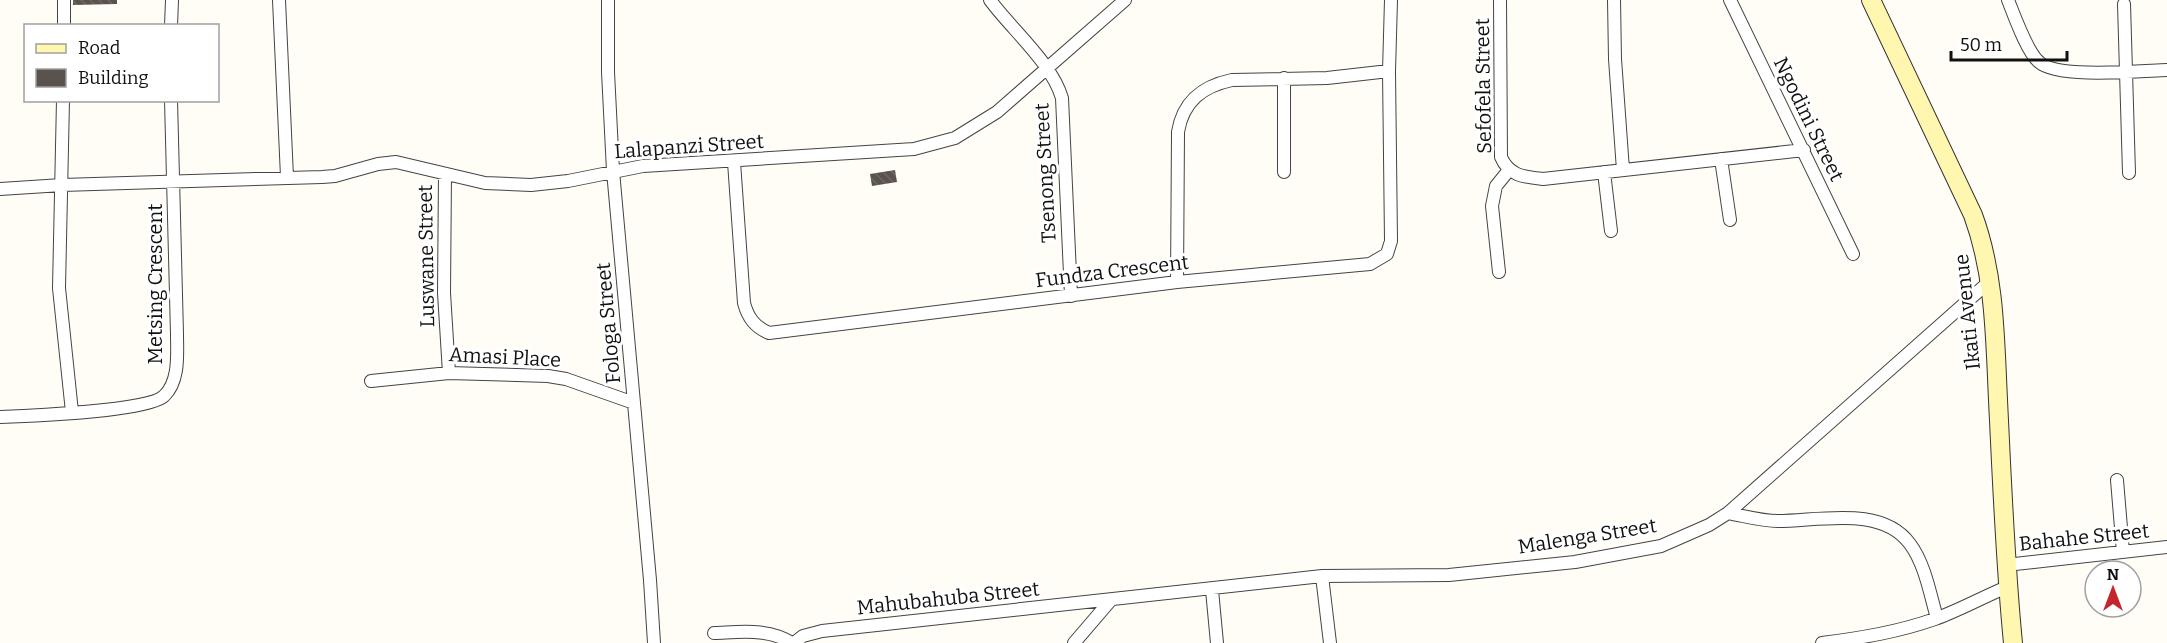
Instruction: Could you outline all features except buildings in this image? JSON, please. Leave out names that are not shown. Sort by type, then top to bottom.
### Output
[{"type":"street","points":[[64,0],[64,24]]},
{"type":"street","points":[[171,24],[172,0]]},
{"type":"street","points":[[279,0],[287,177]]},
{"type":"street","name":"Fologa Street","points":[[608,0],[608,72],[614,171],[654,643]]},
{"type":"street","name":"Tsenong Street","points":[[990,0],[1047,69],[1058,87],[1063,111],[1071,296]]},
{"type":"street","name":"Lalapanzi Street","points":[[0,189],[335,176],[387,162],[407,164],[484,183],[531,185],[568,182],[643,166],[887,152],[935,145],[956,138],[997,112],[1125,0]]},
{"type":"street","name":"Fundza Crescent","points":[[734,162],[746,313],[759,329],[770,333],[1177,282],[1370,264],[1387,254],[1391,241],[1389,71],[1391,0]]},
{"type":"street","name":"Sefofela Street","points":[[1500,0],[1500,140],[1501,157],[1509,170],[1526,177],[1543,179],[1804,150]]},
{"type":"street","points":[[1614,0],[1615,58],[1623,170]]},
{"type":"street","name":"Ngodini Street","points":[[1730,0],[1853,254]]},
{"type":"street","name":"Ikati Avenue","points":[[1871,0],[1973,215],[1983,242],[1990,281],[2007,587],[2013,643]]},
{"type":"street","points":[[2008,0],[2031,51],[2038,62],[2049,69],[2074,72],[2167,70]]},
{"type":"street","points":[[2124,4],[2129,173]]},
{"type":"street","points":[[1177,282],[1178,132],[1185,108],[1204,89],[1217,83],[1245,78],[1336,78],[1389,71]]},
{"type":"street","points":[[1284,78],[1284,172]]},
{"type":"street","points":[[63,102],[60,303],[72,412]]},
{"type":"street","points":[[171,102],[174,182]]},
{"type":"street","points":[[1721,159],[1730,220]]},
{"type":"street","name":"Sefofela Street","points":[[1498,272],[1492,206],[1496,186],[1509,170]]},
{"type":"street","points":[[1604,172],[1611,231]]},
{"type":"street","name":"Luswane Street","points":[[445,174],[444,293],[449,373]]},
{"type":"street","name":"Metsing Crescent","points":[[0,417],[72,412],[152,402],[159,400],[169,390],[176,372],[177,360],[174,182]]},
{"type":"street","name":"Malenga Street","points":[[1110,601],[1322,576],[1449,575],[1612,556],[1646,550],[1675,541],[1728,513],[1990,281]]},
{"type":"street","name":"Amasi Place","points":[[371,381],[449,373],[557,377],[634,403]]},
{"type":"street","points":[[2117,480],[2123,552]]},
{"type":"street","points":[[1728,513],[1758,520],[1778,521],[1853,518],[1897,531],[1905,537],[1915,553],[1937,618]]},
{"type":"street","name":"Bahahe Street","points":[[2006,565],[2167,547]]},
{"type":"street","points":[[1322,576],[1330,643]]},
{"type":"street","points":[[1822,643],[1879,634],[1937,618],[2007,587]]},
{"type":"street","points":[[1212,590],[1217,643]]},
{"type":"street","points":[[1074,643],[1110,601]]},
{"type":"street","name":"Mahubahuba Street","points":[[714,633],[759,631],[780,636],[793,643],[803,636],[822,631],[1110,601]]}]
